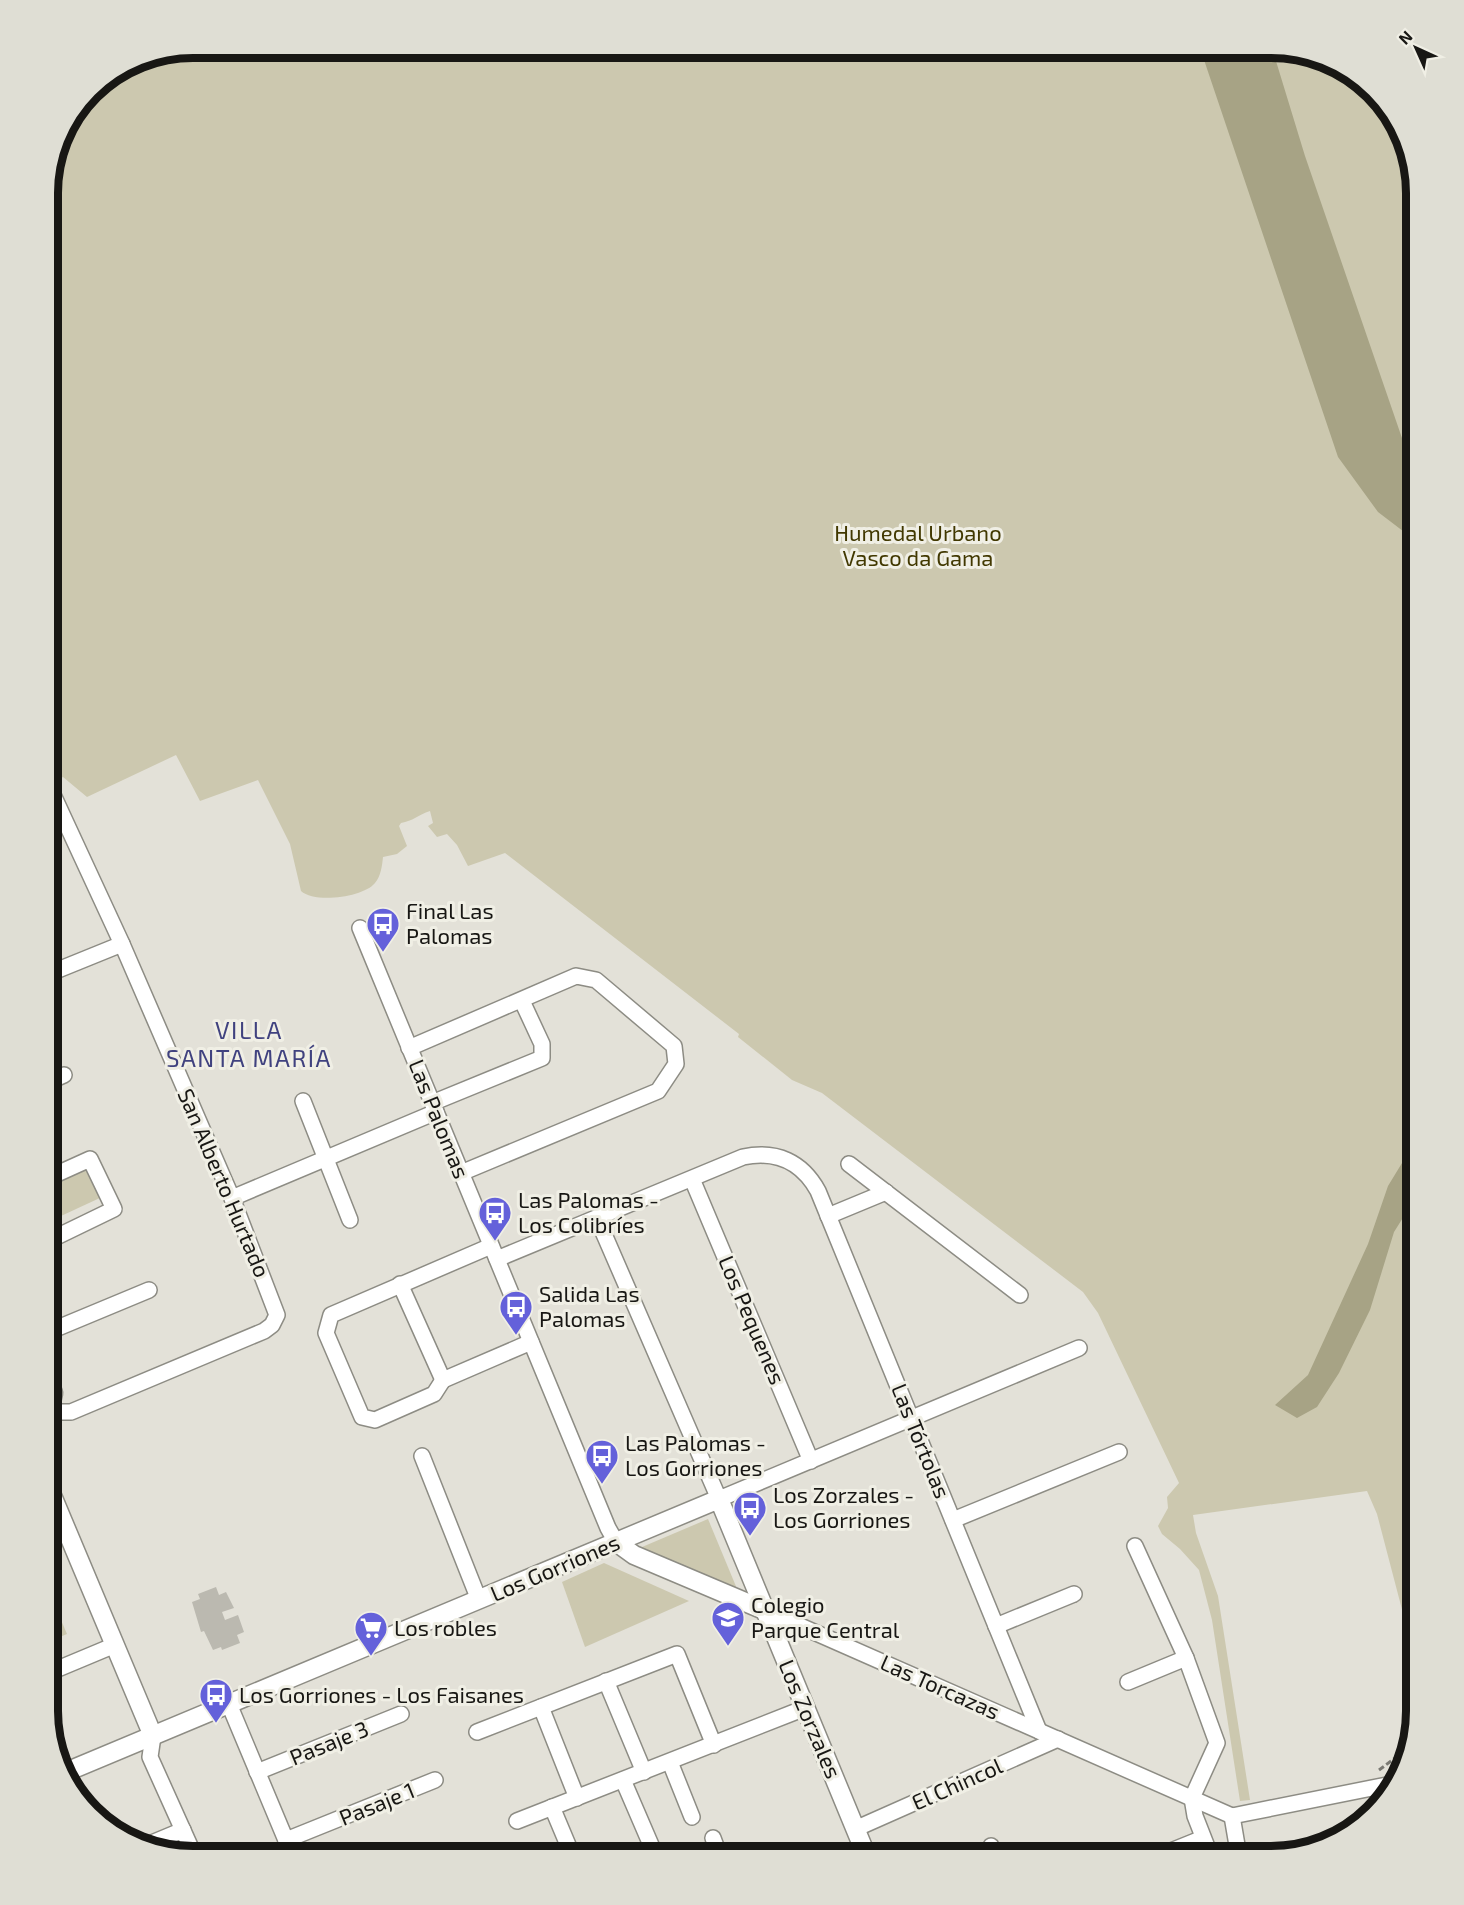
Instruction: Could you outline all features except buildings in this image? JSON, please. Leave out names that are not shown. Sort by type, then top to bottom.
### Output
[{"type":"street","name":"San Alberto Hurtado","points":[[58,1413],[71,1412],[264,1331],[276,1321],[277,1309],[232,1198],[122,944],[59,807]]},
{"type":"street","name":"Las Palomas","points":[[360,928],[608,1528],[616,1542]]},
{"type":"street","points":[[58,970],[122,944]]},
{"type":"street","points":[[410,1048],[522,1002],[576,976],[596,980],[674,1046],[676,1064],[658,1090],[461,1173]]},
{"type":"street","points":[[232,1198],[326,1158],[542,1058],[542,1044],[522,1002]]},
{"type":"street","points":[[58,1077],[64,1075]]},
{"type":"street","points":[[303,1101],[350,1220]]},
{"type":"street","name":"Las Tórtolas","points":[[692,1179],[753,1155],[773,1155],[790,1161],[813,1182],[1039,1731]]},
{"type":"street","points":[[58,1173],[90,1158],[114,1209],[58,1236]]},
{"type":"street","points":[[849,1164],[1020,1294]]},
{"type":"street","points":[[531,1342],[442,1380],[434,1394],[375,1420],[362,1417],[326,1333],[331,1314],[400,1284],[597,1218],[692,1179]]},
{"type":"street","name":"Los Pequenes","points":[[692,1179],[811,1461]]},
{"type":"street","points":[[828,1216],[886,1192]]},
{"type":"street","name":"Los Zorzales","points":[[597,1218],[719,1498],[862,1846]]},
{"type":"street","points":[[400,1284],[442,1380]]},
{"type":"street","points":[[58,1328],[149,1290]]},
{"type":"street","name":"Los Gorriones","points":[[72,1769],[1079,1348]]},
{"type":"street","points":[[953,1520],[1119,1452]]},
{"type":"street","points":[[422,1456],[479,1599]]},
{"type":"street","points":[[58,1510],[153,1736],[150,1757],[190,1846]]},
{"type":"street","points":[[58,1530],[65,1527]]},
{"type":"street","name":"Las Torcazas","points":[[616,1542],[634,1555],[1232,1816]]},
{"type":"street","points":[[1135,1546],[1186,1658],[1217,1743],[1192,1798],[1192,1807],[1206,1846]]},
{"type":"street","points":[[996,1626],[1074,1594]]},
{"type":"street","points":[[58,1669],[115,1645]]},
{"type":"street","points":[[477,1732],[677,1654],[714,1745]]},
{"type":"street","points":[[1128,1682],[1186,1658]]},
{"type":"street","points":[[606,1681],[644,1772]]},
{"type":"street","points":[[229,1704],[288,1846]]},
{"type":"street","points":[[541,1707],[577,1798]]},
{"type":"street","points":[[517,1821],[805,1708]]},
{"type":"street","name":"Pasaje 3","points":[[257,1772],[401,1714]]},
{"type":"street","name":"El Chincol","points":[[855,1829],[1058,1739]]},
{"type":"street","points":[[670,1762],[692,1816]]},
{"type":"street","name":"Pasaje 1","points":[[286,1840],[435,1780]]},
{"type":"street","points":[[623,1780],[651,1845]]},
{"type":"street","points":[[1237,1846],[1232,1816],[1384,1786]]},
{"type":"street","points":[[552,1807],[568,1846]]},
{"type":"street","points":[[156,1841],[183,1830]]},
{"type":"street","points":[[713,1838],[716,1846]]},
{"type":"street","points":[[1183,1846],[1203,1838]]},
{"type":"green space","name":"Humedal Urbano Vasco da Gama","points":[[193,58],[1280,59],[1314,66],[1346,81],[1372,104],[1392,134],[1403,167],[1406,193],[1406,1625],[1377,1514],[1367,1491],[1193,1515],[1196,1533],[1218,1596],[1250,1800],[1240,1801],[1212,1620],[1199,1570],[1180,1549],[1162,1534],[1158,1526],[1168,1508],[1167,1497],[1179,1483],[1098,1313],[1083,1292],[822,1093],[792,1080],[738,1037],[739,1034],[505,853],[468,866],[457,845],[447,834],[437,837],[428,826],[433,823],[430,811],[401,823],[399,826],[407,846],[397,854],[383,857],[379,877],[369,888],[339,897],[317,897],[301,891],[290,844],[258,780],[200,801],[176,755],[87,797],[63,777],[59,780],[59,184],[63,158],[81,118],[104,92],[126,77],[158,63]]},
{"type":"green space","points":[[88,1168],[102,1197],[58,1217],[58,1181]]},
{"type":"green space","points":[[708,1519],[740,1596],[635,1550]]},
{"type":"green space","points":[[604,1563],[689,1601],[585,1647],[562,1582]]},
{"type":"green space","points":[[58,1613],[67,1634],[58,1638]]},
{"type":"shaded area","points":[[1204,59],[1275,59],[1305,156],[1406,445],[1406,533],[1378,512],[1338,457]]},
{"type":"shaded area","points":[[1406,1156],[1406,1213],[1394,1232],[1370,1310],[1339,1373],[1317,1407],[1297,1418],[1275,1405],[1308,1375],[1368,1244],[1388,1186]]},
{"type":"place","name":"Final Las Palomas","points":[[383,953]]},
{"type":"place","name":"Las Palomas - Los Colibríes","points":[[495,1242]]},
{"type":"place","name":"Salida Las Palomas","points":[[516,1336]]},
{"type":"place","name":"Las Palomas - Los Gorriones","points":[[602,1485]]},
{"type":"place","name":"Los Zorzales - Los Gorriones","points":[[750,1537]]},
{"type":"place","name":"Colegio Parque Central","points":[[728,1647]]},
{"type":"place","name":"Los robles","points":[[371,1657]]},
{"type":"place","name":"Los Gorriones - Los Faisanes","points":[[216,1724]]},
{"type":"district","name":"VILLA SANTA MARÍA","points":[[249,1045]]}]
